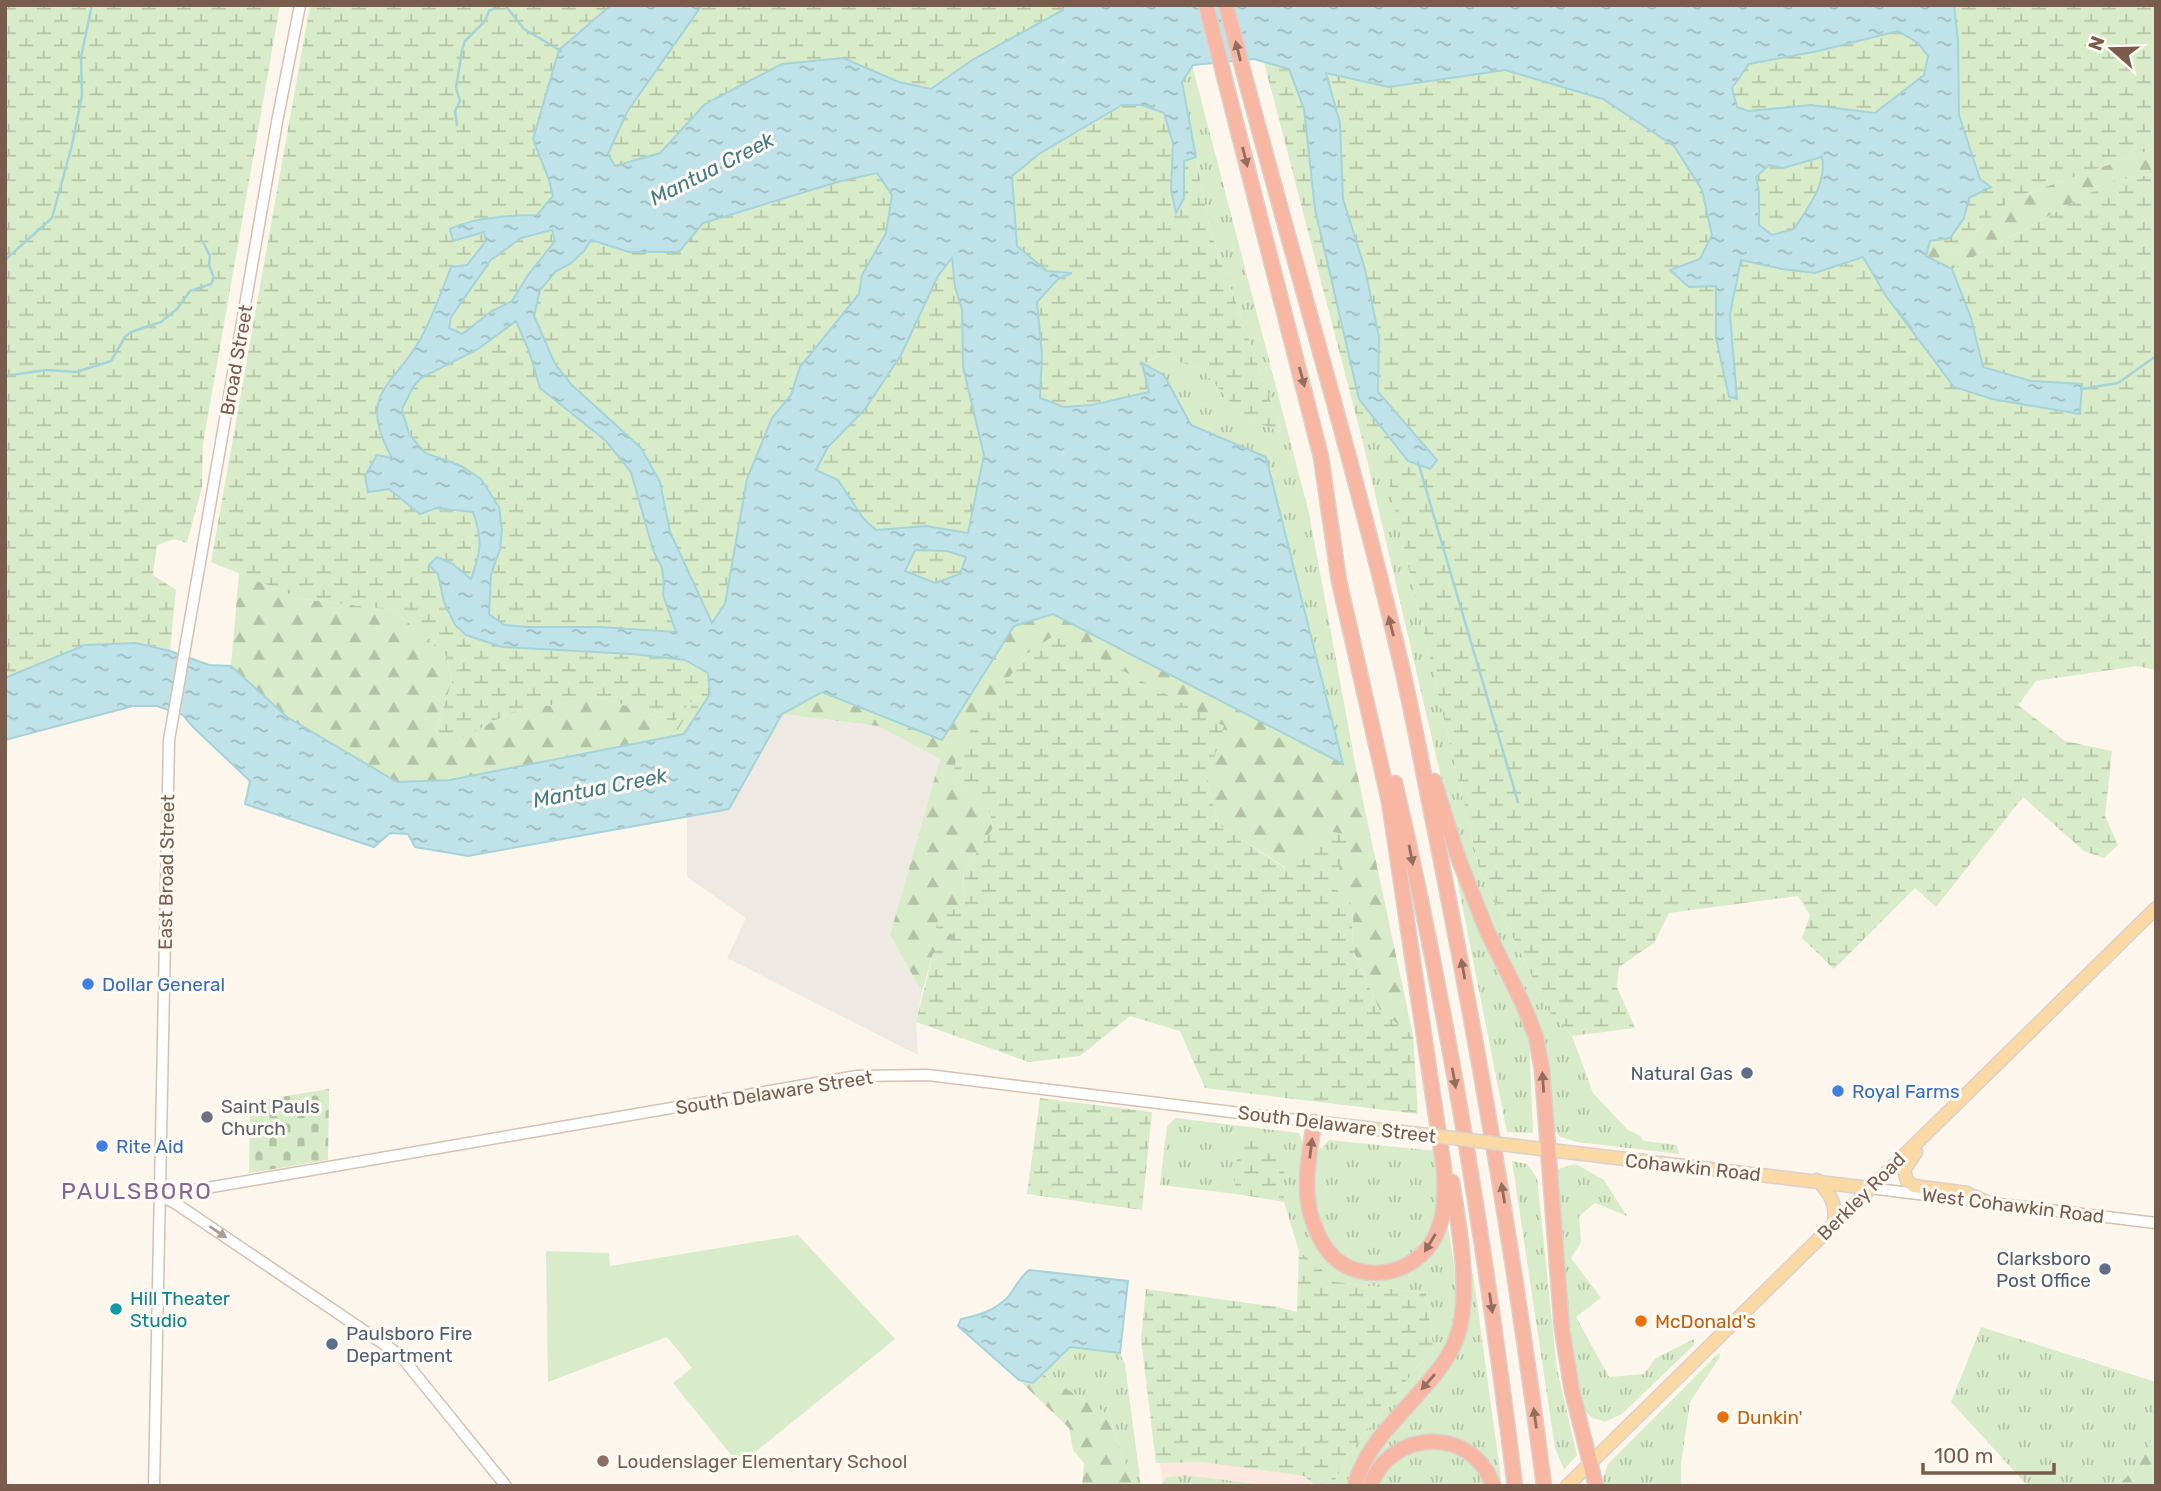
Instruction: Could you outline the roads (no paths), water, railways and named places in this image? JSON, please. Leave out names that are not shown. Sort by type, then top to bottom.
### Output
[{"type":"highway","points":[[1206,5],[1312,418],[1329,502],[1404,821],[1437,987],[1486,1269],[1515,1486]]},
{"type":"highway","points":[[1226,5],[1337,411],[1402,669],[1461,956],[1498,1162],[1544,1486]]},
{"type":"highway","points":[[1314,1122],[1308,1167],[1308,1194],[1314,1223],[1328,1251],[1351,1268],[1376,1273],[1392,1272],[1408,1266],[1423,1254],[1435,1238],[1445,1202],[1444,1169],[1389,801],[1339,581],[1329,502]]},
{"type":"highway","points":[[1402,669],[1418,708],[1437,793],[1459,860],[1487,931],[1536,1037],[1542,1070],[1562,1329],[1572,1391],[1596,1486]]},
{"type":"highway","points":[[1355,1486],[1374,1444],[1447,1358],[1456,1340],[1461,1320],[1461,1239],[1424,1033]]},
{"type":"highway","points":[[1370,1486],[1374,1475],[1390,1456],[1400,1449],[1420,1442],[1453,1445],[1478,1459],[1493,1486]]},
{"type":"main road","name":"Broad Street","points":[[173,716],[300,5]]},
{"type":"main road","name":"East Broad Street","points":[[154,1486],[168,762],[173,716]]},
{"type":"main road","name":"Berkley Road","points":[[1570,1483],[2156,908]]},
{"type":"main road","name":"South Delaware Street","points":[[160,1196],[857,1076],[928,1075],[1517,1146]]},
{"type":"main road","points":[[1952,1107],[1943,1125],[1907,1162],[1904,1176],[1914,1186],[1967,1194],[1985,1201]]},
{"type":"main road","name":"Cohawkin Road","points":[[1517,1146],[1870,1188]]},
{"type":"main road","points":[[1816,1180],[1834,1202],[1835,1223]]},
{"type":"main road","name":"West Cohawkin Road","points":[[1870,1188],[2156,1223]]},
{"type":"main road","points":[[160,1196],[175,1203],[400,1355],[506,1486]]},
{"type":"water","name":"Mantua Creek","points":[[611,5],[702,5],[627,112],[608,154],[615,166],[660,153],[705,104],[782,64],[843,58],[899,82],[931,89],[972,60],[1063,10],[1061,5],[1954,5],[1958,41],[1959,115],[1980,179],[1991,187],[1969,198],[1964,218],[1950,238],[1930,241],[1926,256],[1952,269],[1971,318],[1983,367],[2031,381],[2082,384],[2080,414],[1992,399],[1954,387],[1886,296],[1863,257],[1815,273],[1741,260],[1730,314],[1737,399],[1729,397],[1716,338],[1716,286],[1689,287],[1670,270],[1700,259],[1712,235],[1702,190],[1674,146],[1603,99],[1505,70],[1389,87],[1326,73],[1340,123],[1343,199],[1365,269],[1379,337],[1378,392],[1437,460],[1430,469],[1408,461],[1359,399],[1315,209],[1304,109],[1289,69],[1254,59],[1193,65],[1182,82],[1196,157],[1184,161],[1184,198],[1176,213],[1171,190],[1173,143],[1164,113],[1142,105],[1122,105],[1039,154],[1012,176],[1017,246],[1047,271],[1072,273],[1058,279],[1037,302],[1042,354],[1040,398],[1064,407],[1092,405],[1149,392],[1142,363],[1164,375],[1191,425],[1266,457],[1343,764],[1053,614],[1014,626],[942,740],[822,692],[782,714],[729,809],[468,856],[415,847],[408,834],[390,833],[374,847],[245,804],[250,781],[183,715],[157,706],[133,706],[5,740],[5,678],[85,645],[136,643],[170,651],[209,665],[231,666],[287,717],[397,782],[450,780],[684,734],[710,694],[708,673],[685,660],[632,654],[502,647],[466,635],[455,625],[444,602],[438,574],[429,565],[437,557],[453,564],[471,579],[480,546],[473,512],[436,508],[420,514],[389,489],[368,492],[365,476],[377,455],[392,458],[377,418],[382,392],[421,338],[451,267],[467,265],[486,241],[484,232],[453,241],[450,229],[480,220],[537,215],[553,196],[533,139],[559,50]],"holes":[[[1898,31],[1918,43],[1928,56],[1924,75],[1875,113],[1811,105],[1748,111],[1737,107],[1732,88],[1749,64],[1818,51]],[[1822,157],[1823,167],[1819,186],[1794,229],[1772,235],[1759,225],[1759,191],[1756,177],[1769,165],[1783,168]],[[877,173],[892,195],[886,233],[862,275],[859,294],[800,367],[791,395],[772,418],[747,479],[725,604],[712,623],[670,532],[660,482],[641,448],[572,385],[555,364],[534,316],[540,290],[556,271],[570,264],[584,251],[591,240],[629,252],[679,252],[703,223],[841,181]],[[552,230],[555,241],[528,275],[512,301],[492,311],[462,334],[449,328],[451,317],[491,260],[521,238]],[[952,258],[955,287],[962,309],[963,367],[984,455],[968,533],[926,526],[876,530],[863,518],[838,480],[816,470],[828,447],[865,409],[901,355],[938,276]],[[516,321],[529,351],[540,388],[606,441],[631,472],[653,550],[662,568],[663,595],[676,632],[504,625],[489,614],[491,575],[500,549],[502,530],[499,507],[481,479],[461,466],[425,453],[409,434],[402,409],[413,387],[421,378],[478,349]],[[915,550],[947,551],[966,557],[960,574],[935,583],[905,571]]]},
{"type":"water","points":[[1029,1270],[1128,1281],[1120,1353],[1070,1347],[1033,1383],[1019,1380],[958,1326],[961,1319],[986,1312],[1003,1302]]},
{"type":"waterway","points":[[5,260],[52,218],[72,145],[82,95],[81,57],[92,5]]},
{"type":"waterway","points":[[457,125],[455,111],[460,101],[456,88],[465,41],[485,21],[489,11],[500,5]]},
{"type":"waterway","points":[[505,5],[524,29],[561,51]]},
{"type":"waterway","points":[[5,376],[46,370],[76,372],[111,361],[125,337],[131,332],[161,322],[177,309],[190,291],[211,284],[214,278],[209,265],[210,256],[203,242]]},
{"type":"waterway","points":[[1897,309],[1912,329]]},
{"type":"waterway","points":[[2081,389],[2118,383],[2156,356]]},
{"type":"waterway","points":[[1418,462],[1518,802]]},
{"type":"place","name":"Dollar General","points":[[88,984]]},
{"type":"place","name":"Natural Gas","points":[[1747,1073]]},
{"type":"place","name":"Royal Farms","points":[[1838,1091]]},
{"type":"place","name":"Saint Pauls Church","points":[[207,1117]]},
{"type":"place","name":"Rite Aid","points":[[102,1146]]},
{"type":"place","name":"Clarksboro Post Office","points":[[2105,1269]]},
{"type":"place","name":"Hill Theater Studio","points":[[116,1309]]},
{"type":"place","name":"McDonald's","points":[[1641,1321]]},
{"type":"place","name":"Paulsboro Fire Department","points":[[332,1344]]},
{"type":"place","name":"Dunkin'","points":[[1723,1417]]},
{"type":"place","name":"Loudenslager Elementary School","points":[[603,1461]]},
{"type":"district","name":"PAULSBORO","points":[[137,1191]]}]
